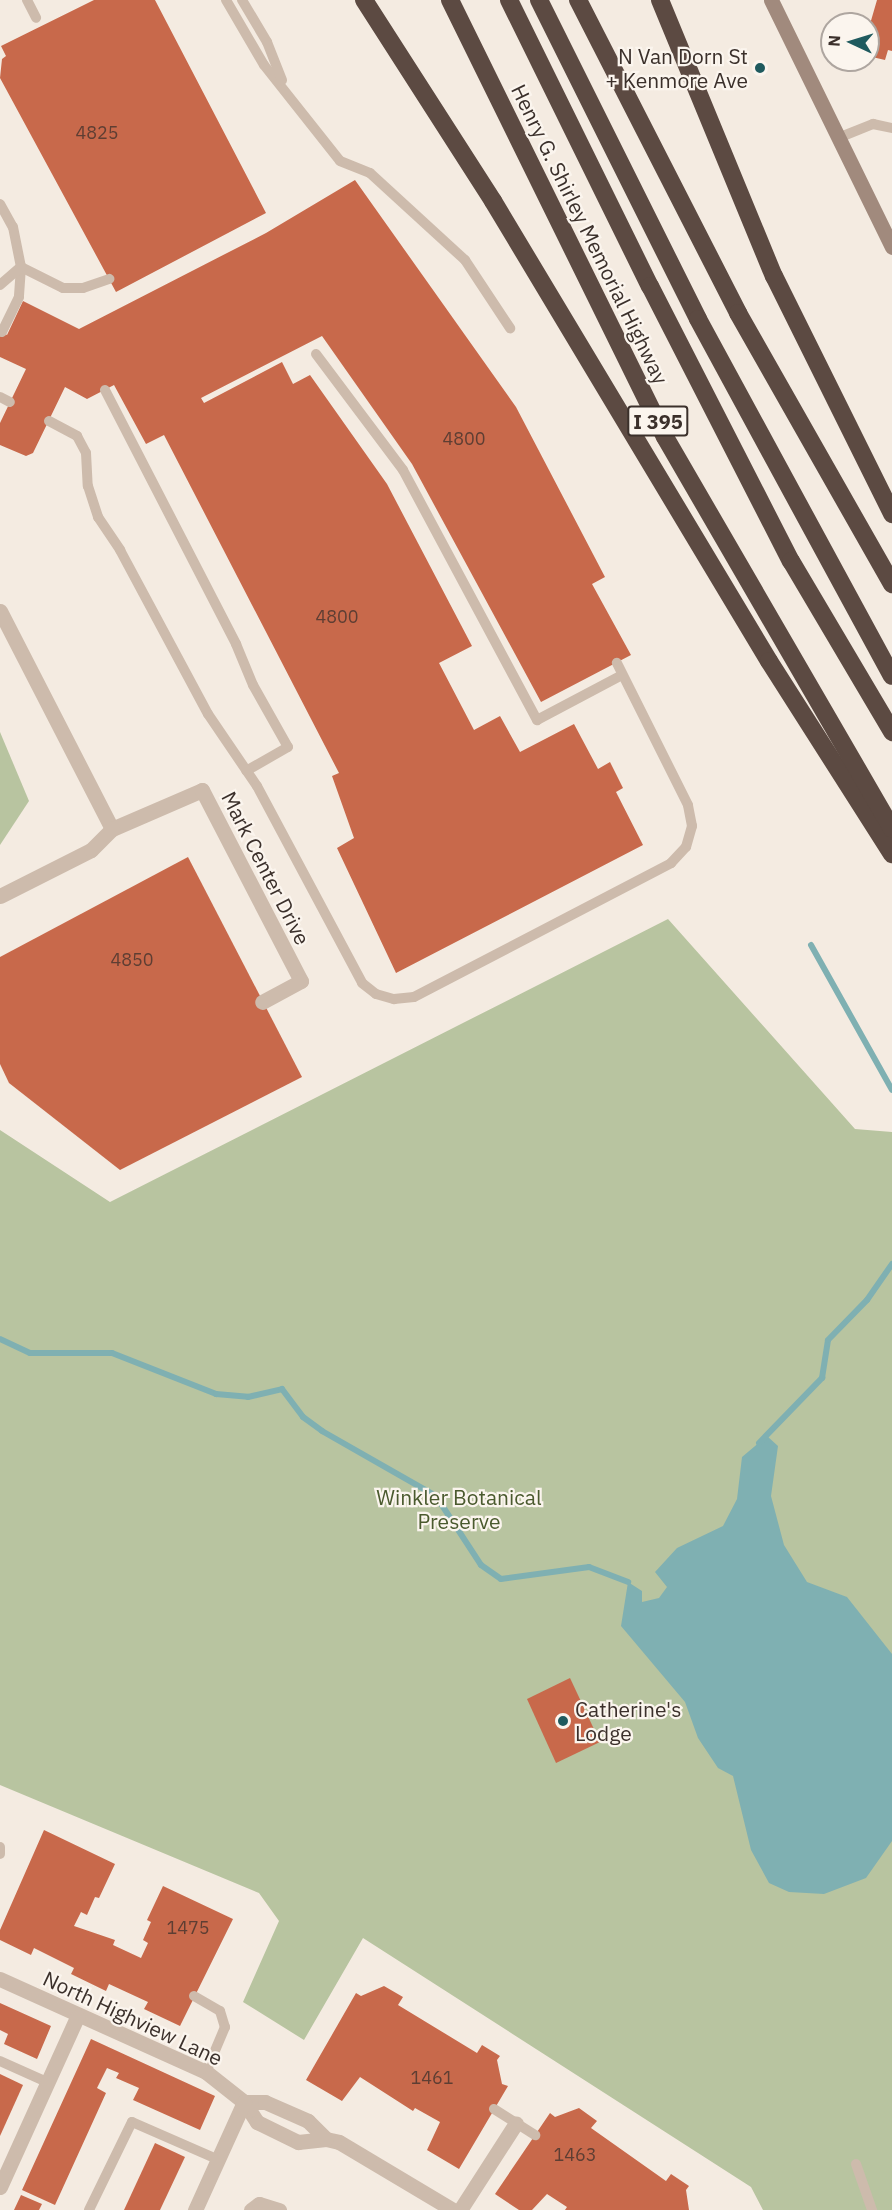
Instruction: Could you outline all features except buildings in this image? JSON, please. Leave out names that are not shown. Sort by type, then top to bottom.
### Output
[{"type":"highway","name":"Henry G. Shirley Memorial Highway","points":[[450,0],[665,436],[892,829]]},
{"type":"highway","points":[[509,0],[650,286],[786,550],[892,732]]},
{"type":"highway","points":[[539,0],[698,319],[892,676]]},
{"type":"highway","points":[[578,0],[738,313],[892,584]]},
{"type":"highway","points":[[660,0],[774,276],[892,514]]},
{"type":"highway","points":[[366,3],[493,201],[769,661],[892,854]]},
{"type":"main road","points":[[771,0],[892,248]]},
{"type":"street","points":[[0,611],[112,829]]},
{"type":"street","name":"Mark Center Drive","points":[[0,896],[91,850],[112,829],[202,790],[301,981],[262,1002]]},
{"type":"street","name":"North Highview Lane","points":[[0,1979],[77,2017],[206,2072],[244,2102],[257,2122],[298,2142],[326,2139],[339,2142],[453,2210]]},
{"type":"street","points":[[0,2187],[77,2017]]},
{"type":"street","points":[[195,2210],[244,2102]]},
{"type":"street","name":"North Highview Lane","points":[[244,2102],[266,2102],[308,2121],[326,2139]]},
{"type":"street","points":[[460,2210],[516,2123]]},
{"type":"street","points":[[251,2210],[259,2204],[279,2210]]},
{"type":"lane","points":[[27,0],[36,18]]},
{"type":"lane","points":[[226,0],[264,64],[340,161],[370,173],[465,260],[510,328]]},
{"type":"lane","points":[[242,0],[267,42],[285,89]]},
{"type":"lane","points":[[838,138],[873,124],[892,128]]},
{"type":"lane","points":[[0,204],[13,227],[21,267],[19,297],[2,332]]},
{"type":"lane","points":[[21,267],[63,288],[83,288],[109,279]]},
{"type":"lane","points":[[0,285],[21,267]]},
{"type":"lane","points":[[316,354],[403,470],[537,720],[622,675]]},
{"type":"lane","points":[[105,390],[236,644],[253,685],[288,747],[246,771]]},
{"type":"lane","points":[[49,421],[77,436],[86,453],[88,486],[98,517],[120,550],[208,714],[246,771],[362,983],[385,997],[414,997],[671,862],[686,847],[692,826],[688,805],[616,663]]},
{"type":"lane","points":[[0,1847],[0,1854]]},
{"type":"lane","points":[[194,1996],[220,2011],[225,2027],[206,2072]]},
{"type":"lane","points":[[0,2061],[47,2082]]},
{"type":"lane","points":[[494,2109],[535,2135]]},
{"type":"lane","points":[[89,2210],[132,2122],[219,2160]]},
{"type":"lane","points":[[856,2164],[872,2210]]},
{"type":"green space","points":[[0,732],[29,801],[0,845]]},
{"type":"green space","name":"Winkler Botanical Preserve","points":[[668,919],[855,1129],[892,1132],[892,2210],[763,2210],[751,2187],[363,1938],[304,2040],[243,2002],[279,1921],[259,1893],[0,1785],[0,1130],[110,1202]]},
{"type":"water","points":[[767,1436],[778,1446],[771,1496],[784,1545],[807,1582],[847,1597],[892,1654],[892,1841],[866,1878],[824,1894],[789,1892],[769,1883],[751,1850],[733,1776],[718,1768],[698,1738],[685,1702],[621,1626],[628,1582],[642,1591],[642,1602],[659,1598],[667,1587],[655,1572],[677,1548],[723,1526],[737,1499],[742,1457]]},
{"type":"waterway","points":[[811,945],[892,1090]]},
{"type":"waterway","points":[[759,1443],[822,1378],[828,1340],[867,1300],[892,1264]]},
{"type":"waterway","points":[[0,1339],[30,1353],[112,1353],[216,1394],[248,1397],[282,1389],[303,1417],[322,1431],[436,1496],[481,1565],[501,1579],[589,1567],[628,1582]]},
{"type":"place","name":"N Van Dorn St + Kenmore Ave","points":[[760,68]]},
{"type":"place","name":"Catherine's Lodge","points":[[563,1721]]}]
